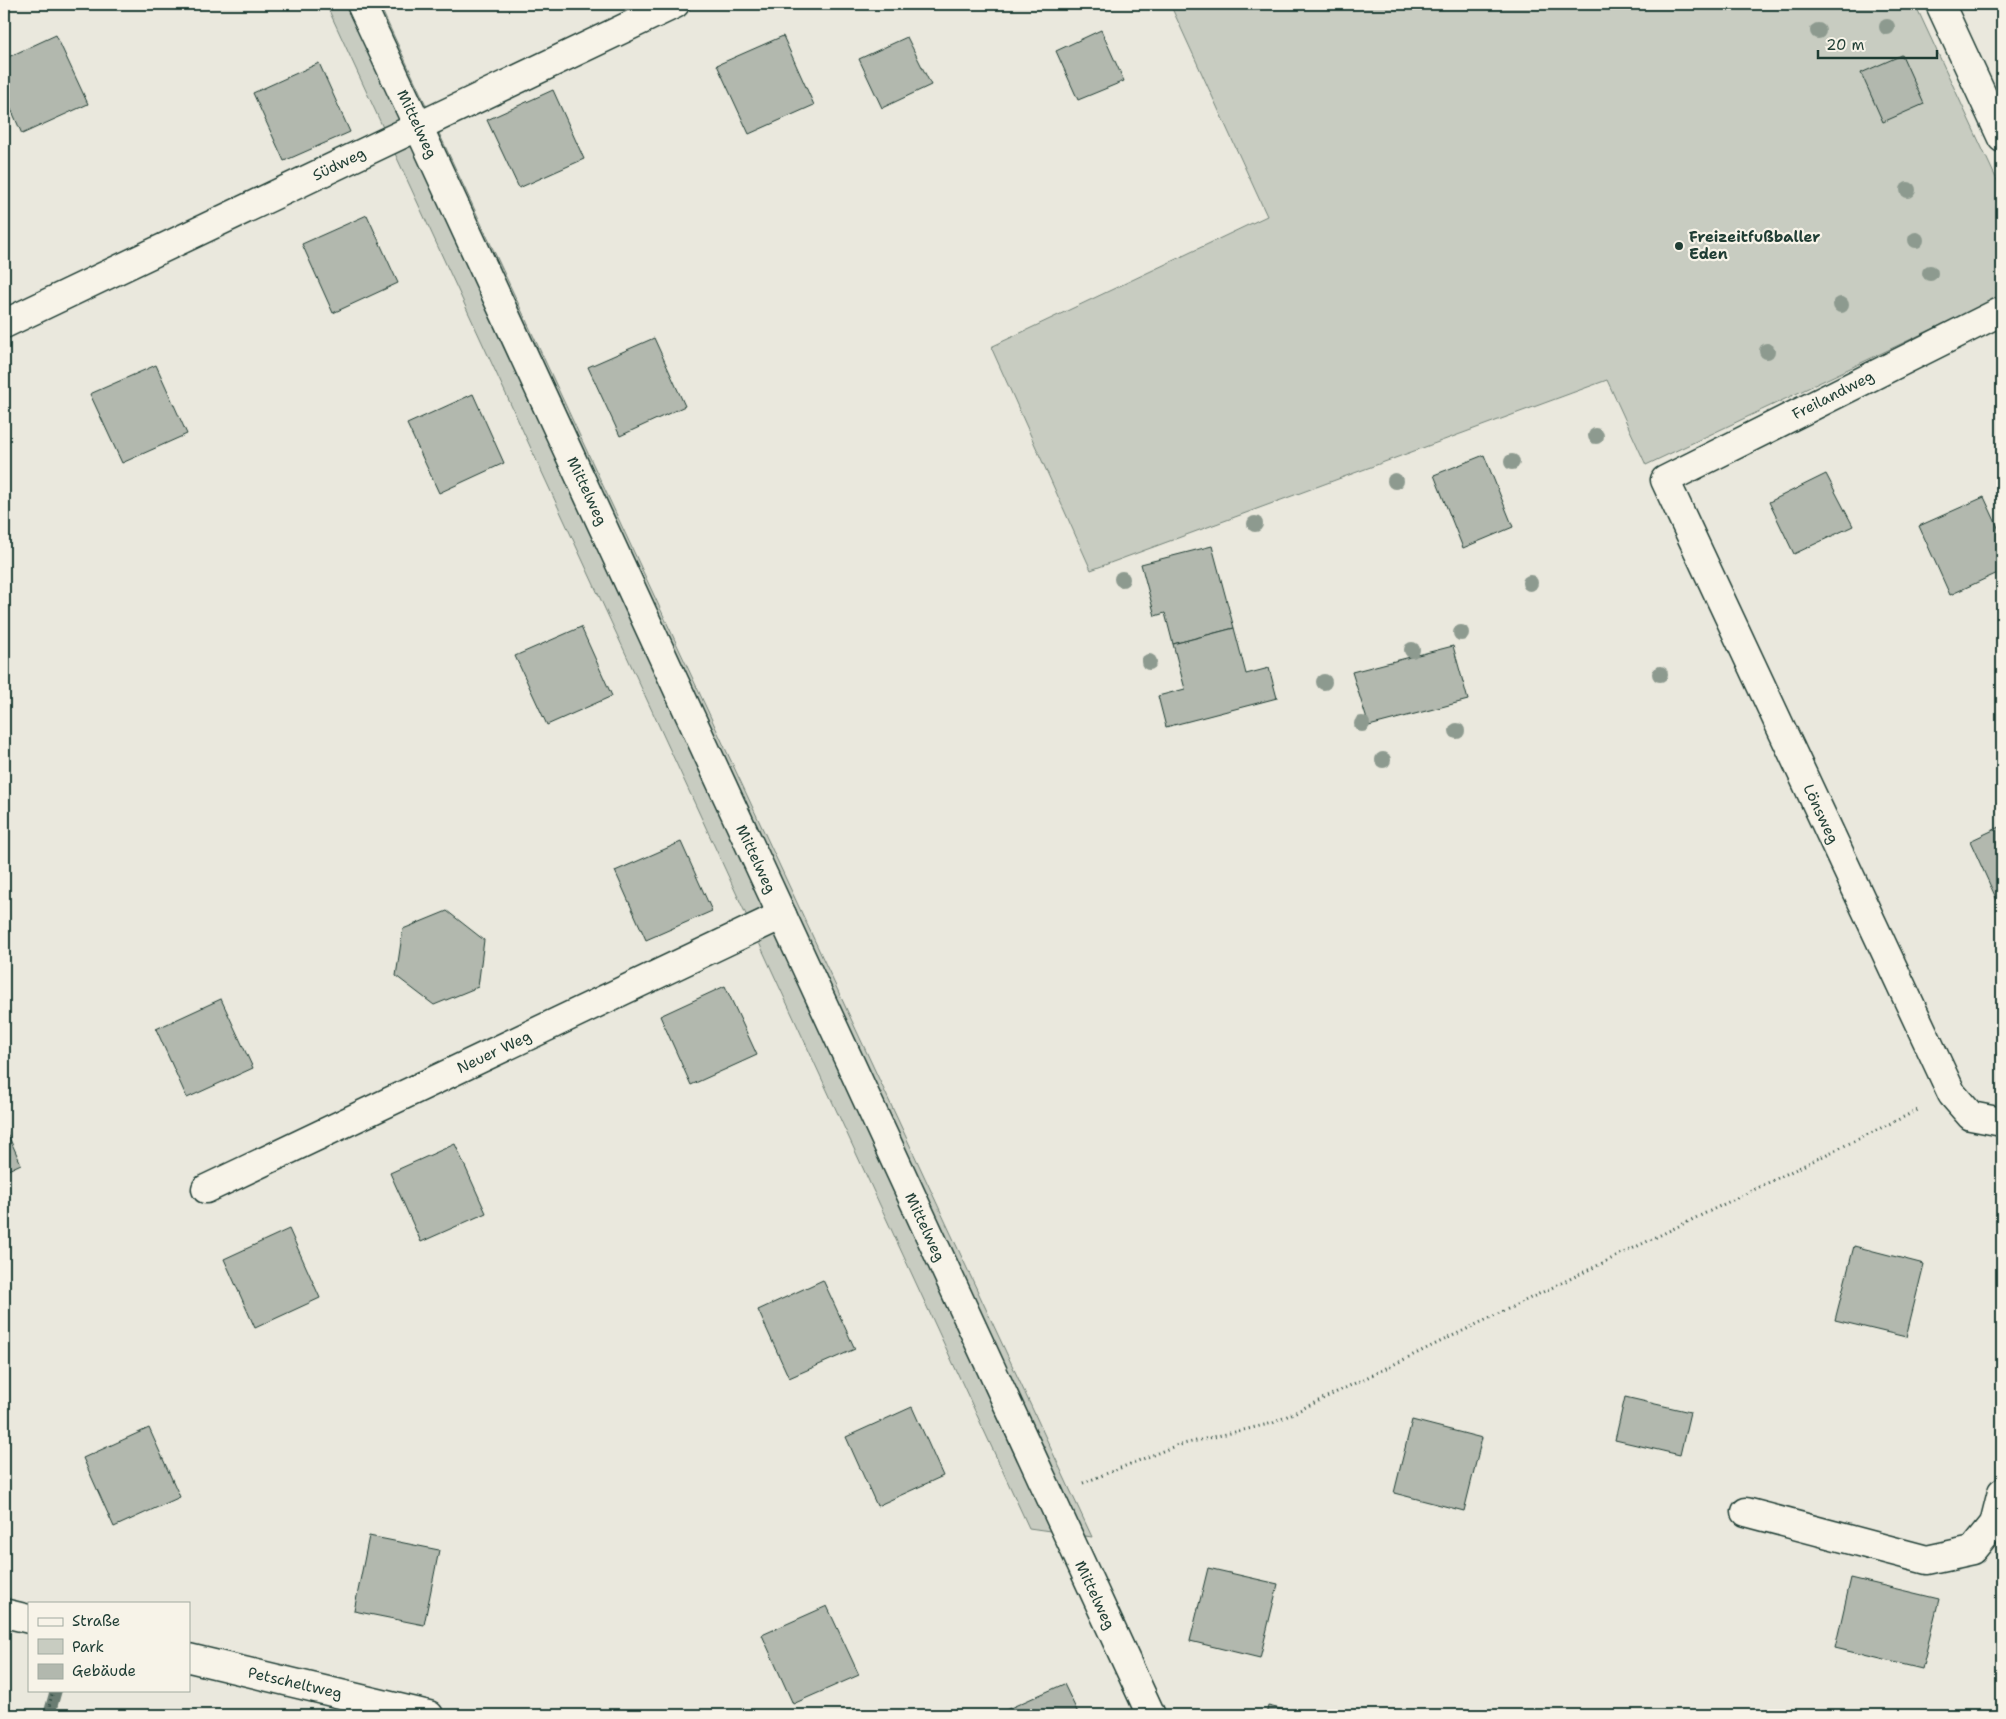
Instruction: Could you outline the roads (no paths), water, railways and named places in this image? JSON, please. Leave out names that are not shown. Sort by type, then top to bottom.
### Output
[{"type":"street","name":"Mittelweg","points":[[361,4],[1150,1715]]},
{"type":"street","name":"Südweg","points":[[4,324],[675,4]]},
{"type":"street","points":[[1940,4],[2002,138]]},
{"type":"street","name":"Freilandweg","points":[[1665,480],[2002,311]]},
{"type":"street","name":"Lönsweg","points":[[1665,480],[1952,1094],[1971,1116],[2002,1122]]},
{"type":"street","name":"Neuer Weg","points":[[206,1189],[782,915]]},
{"type":"street","points":[[1746,1512],[1927,1560],[1973,1550],[1994,1524],[2002,1492]]},
{"type":"street","points":[[4,1613],[28,1619]]},
{"type":"street","name":"Petscheltweg","points":[[190,1658],[430,1715]]},
{"type":"waterway","points":[[49,1715],[55,1692]]},
{"type":"place","name":"Freizeitfußballer Eden","points":[[1679,246]]}]
